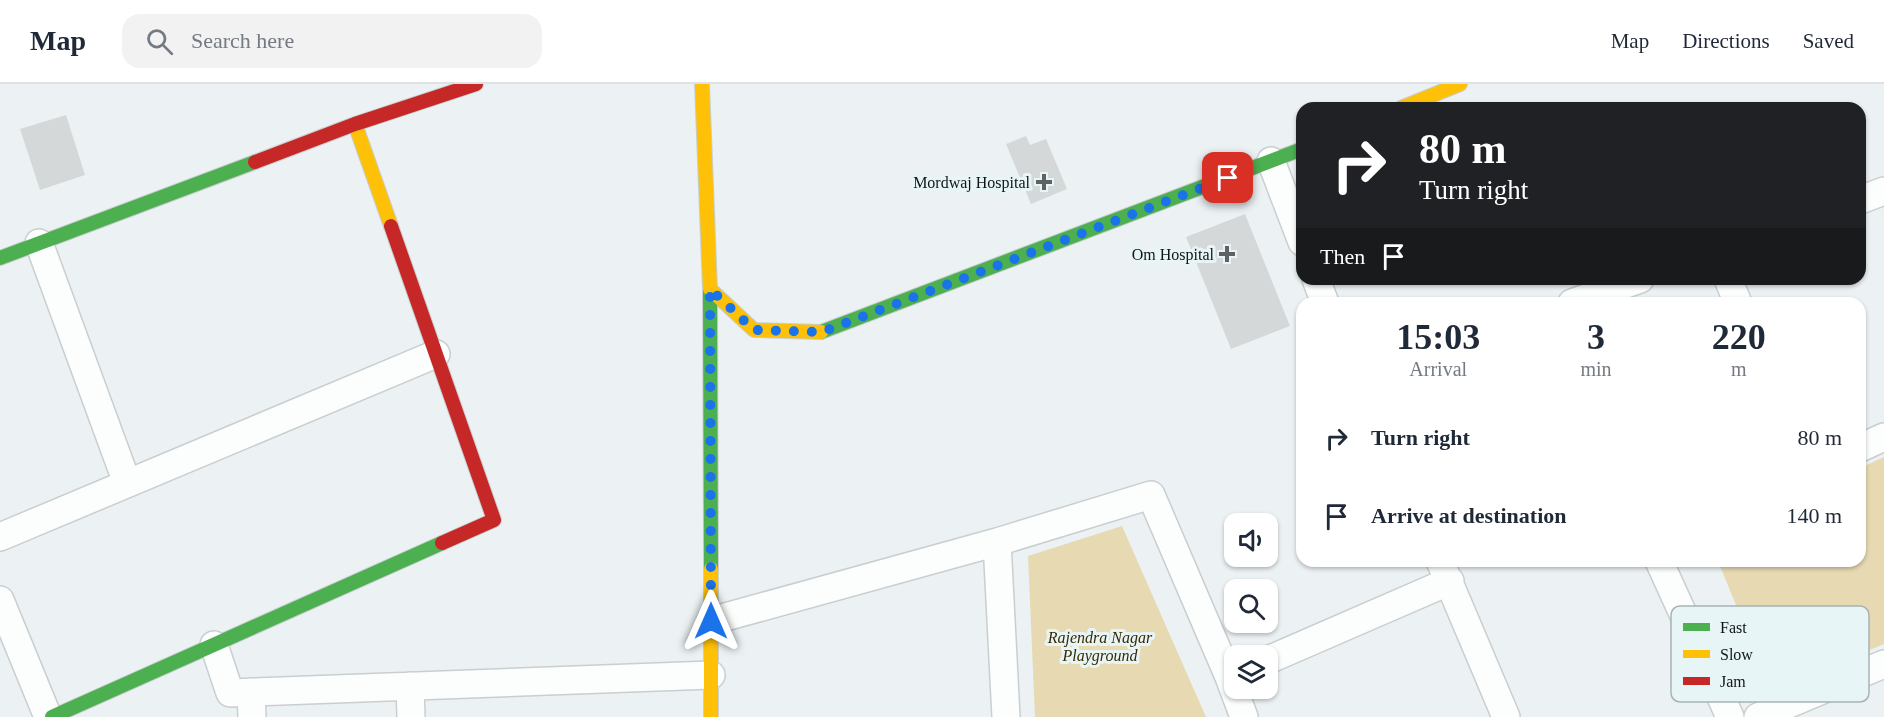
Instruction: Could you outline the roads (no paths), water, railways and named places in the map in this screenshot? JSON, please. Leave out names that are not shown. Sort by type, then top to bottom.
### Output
[{"type":"street","points":[[0,258],[355,124],[476,84]]},
{"type":"street","points":[[702,84],[710,289],[711,717]]},
{"type":"street","points":[[1416,102],[1460,84]]},
{"type":"street","points":[[0,600],[50,717],[494,520],[355,124]]},
{"type":"street","points":[[710,289],[754,330],[822,332],[1296,151]]},
{"type":"street","points":[[1271,161],[1296,226]]},
{"type":"street","points":[[1866,198],[1884,191]]},
{"type":"street","points":[[39,243],[127,483]]},
{"type":"street","points":[[1589,297],[1623,285]]},
{"type":"street","points":[[0,537],[436,354]]},
{"type":"street","points":[[1866,445],[1884,437]]},
{"type":"street","points":[[711,621],[997,542],[1151,495],[1224,658]]},
{"type":"street","points":[[997,542],[1006,717]]},
{"type":"street","points":[[1662,567],[1679,606]]},
{"type":"street","points":[[1278,655],[1445,571],[1506,717]]},
{"type":"street","points":[[214,645],[230,693],[251,705],[410,686],[711,675]]},
{"type":"street","points":[[1869,670],[1884,664]]},
{"type":"street","points":[[410,686],[411,717]]},
{"type":"street","points":[[1239,699],[1244,717]]},
{"type":"street","points":[[1723,702],[1730,717]]},
{"type":"street","points":[[1758,717],[1794,702]]},
{"type":"place","name":"Mordwaj Hospital","points":[[1044,182]]},
{"type":"place","name":"Om Hospital","points":[[1227,254]]},
{"type":"park label","name":"Rajendra Nagar Playground","points":[[1100,646]]}]
